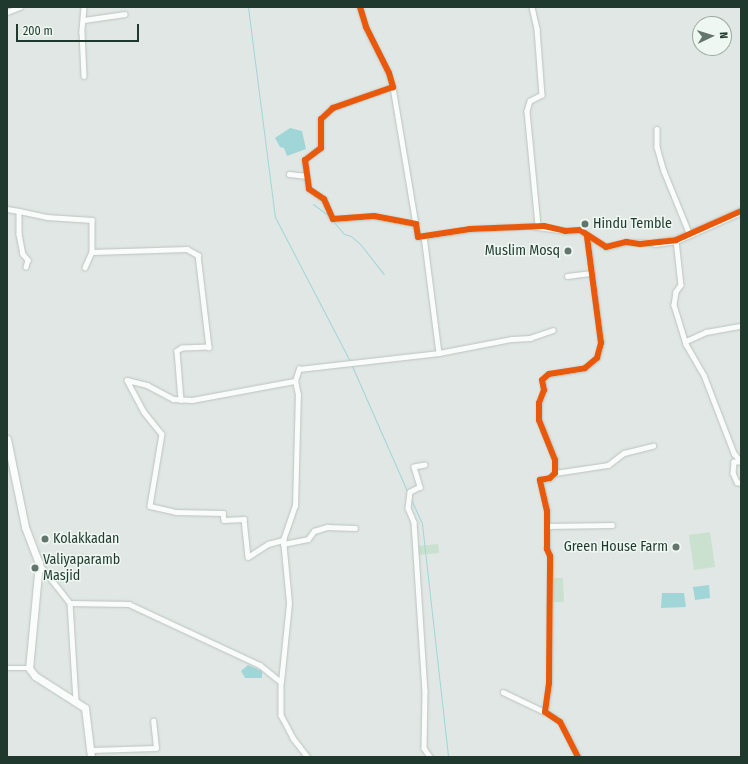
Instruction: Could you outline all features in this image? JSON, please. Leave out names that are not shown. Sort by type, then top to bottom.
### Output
[{"type":"main road","points":[[655,243],[676,240],[690,235],[741,211]]},
{"type":"main road","points":[[7,439],[25,527],[39,563],[29,668],[35,676],[76,702],[87,713],[91,753]]},
{"type":"street","points":[[7,12],[20,7]]},
{"type":"street","points":[[84,7],[82,32],[84,76]]},
{"type":"street","points":[[360,7],[366,27],[389,73],[418,237],[470,229],[538,226],[565,231],[580,230],[606,247],[626,242],[655,243]]},
{"type":"street","points":[[532,7],[536,29],[542,95],[530,101],[527,112],[538,226]]},
{"type":"street","points":[[84,20],[125,14]]},
{"type":"street","points":[[392,87],[333,108],[321,119],[322,148],[305,160],[309,189],[324,198],[333,219],[374,216],[416,224]]},
{"type":"street","points":[[657,129],[657,147],[664,171],[690,235]]},
{"type":"street","points":[[288,174],[307,176]]},
{"type":"street","points":[[7,209],[19,210],[47,217],[92,220],[92,252],[85,268]]},
{"type":"street","points":[[19,210],[19,234],[23,254],[28,260],[26,267]]},
{"type":"street","points":[[424,236],[439,353]]},
{"type":"street","points":[[555,473],[555,460],[539,420],[539,403],[544,390],[542,380],[550,374],[586,368],[596,358],[601,343],[590,273],[587,236]]},
{"type":"street","points":[[676,240],[681,285],[676,292],[674,305],[686,341],[704,375],[740,462],[734,462],[734,473],[737,482],[741,483]]},
{"type":"street","points":[[92,252],[187,249],[198,255],[209,347],[182,348],[177,351],[181,400]]},
{"type":"street","points":[[567,276],[590,273]]},
{"type":"street","points":[[686,341],[706,332],[741,326]]},
{"type":"street","points":[[308,757],[293,738],[281,715],[281,682],[289,603],[283,542],[295,506],[298,395],[295,381],[299,369],[305,367],[439,353],[512,339],[530,338],[553,330]]},
{"type":"street","points":[[295,381],[192,400],[174,400],[147,385],[127,380],[144,412],[162,434],[150,506],[176,512],[223,513],[224,520],[244,519],[248,557],[268,544],[308,539],[314,531],[327,527],[355,528]]},
{"type":"street","points":[[545,712],[550,641],[548,526],[540,480],[550,478],[555,473],[608,465],[624,453],[653,446]]},
{"type":"street","points":[[425,465],[414,467],[420,487],[410,492],[408,508],[414,522],[423,668],[424,748],[430,757]]},
{"type":"street","points":[[548,526],[574,524],[582,528],[612,525]]},
{"type":"street","points":[[39,563],[70,603],[76,702]]},
{"type":"street","points":[[70,603],[129,604],[260,665],[281,682]]},
{"type":"street","points":[[7,668],[29,668]]},
{"type":"street","points":[[504,692],[545,712],[560,722],[578,757]]},
{"type":"street","points":[[91,753],[156,748],[153,721]]},
{"type":"green space","points":[[710,532],[715,567],[694,570],[689,535]]},
{"type":"green space","points":[[438,544],[439,553],[419,555],[418,546]]},
{"type":"green space","points":[[549,578],[563,578],[564,602],[549,602]]},
{"type":"water","points":[[290,128],[302,131],[306,149],[287,156],[284,148],[280,147],[275,138]]},
{"type":"water","points":[[709,585],[710,598],[695,600],[693,587]]},
{"type":"water","points":[[662,593],[684,593],[686,607],[661,608]]},
{"type":"water","points":[[248,665],[262,671],[262,678],[245,678],[241,671]]},
{"type":"waterway","points":[[248,7],[275,217],[350,361]]},
{"type":"waterway","points":[[313,204],[330,217]]},
{"type":"waterway","points":[[333,221],[344,234],[351,236],[361,245],[384,274]]},
{"type":"waterway","points":[[352,366],[408,493]]},
{"type":"waterway","points":[[411,499],[422,524],[448,757]]},
{"type":"cycle path","points":[[360,7],[366,27],[389,73],[393,87],[333,108],[321,119],[321,148],[305,160],[309,189],[324,199],[333,219],[374,216],[416,224],[418,237],[470,229],[544,226],[565,231],[580,230],[606,247],[626,242],[640,244],[676,240],[741,211]]},
{"type":"cycle path","points":[[578,757],[560,722],[545,712],[549,683],[550,556],[547,549],[547,511],[540,480],[550,478],[555,473],[555,460],[539,420],[539,403],[544,390],[542,380],[549,374],[585,368],[597,358],[601,343],[587,236]]},
{"type":"place","name":"Hindu Temble","points":[[585,224]]},
{"type":"place","name":"Muslim Mosq","points":[[568,251]]},
{"type":"place","name":"Kolakkadan","points":[[45,539]]},
{"type":"place","name":"Green House Farm","points":[[676,547]]},
{"type":"place","name":"Valiyaparamb Masjid","points":[[35,568]]}]
